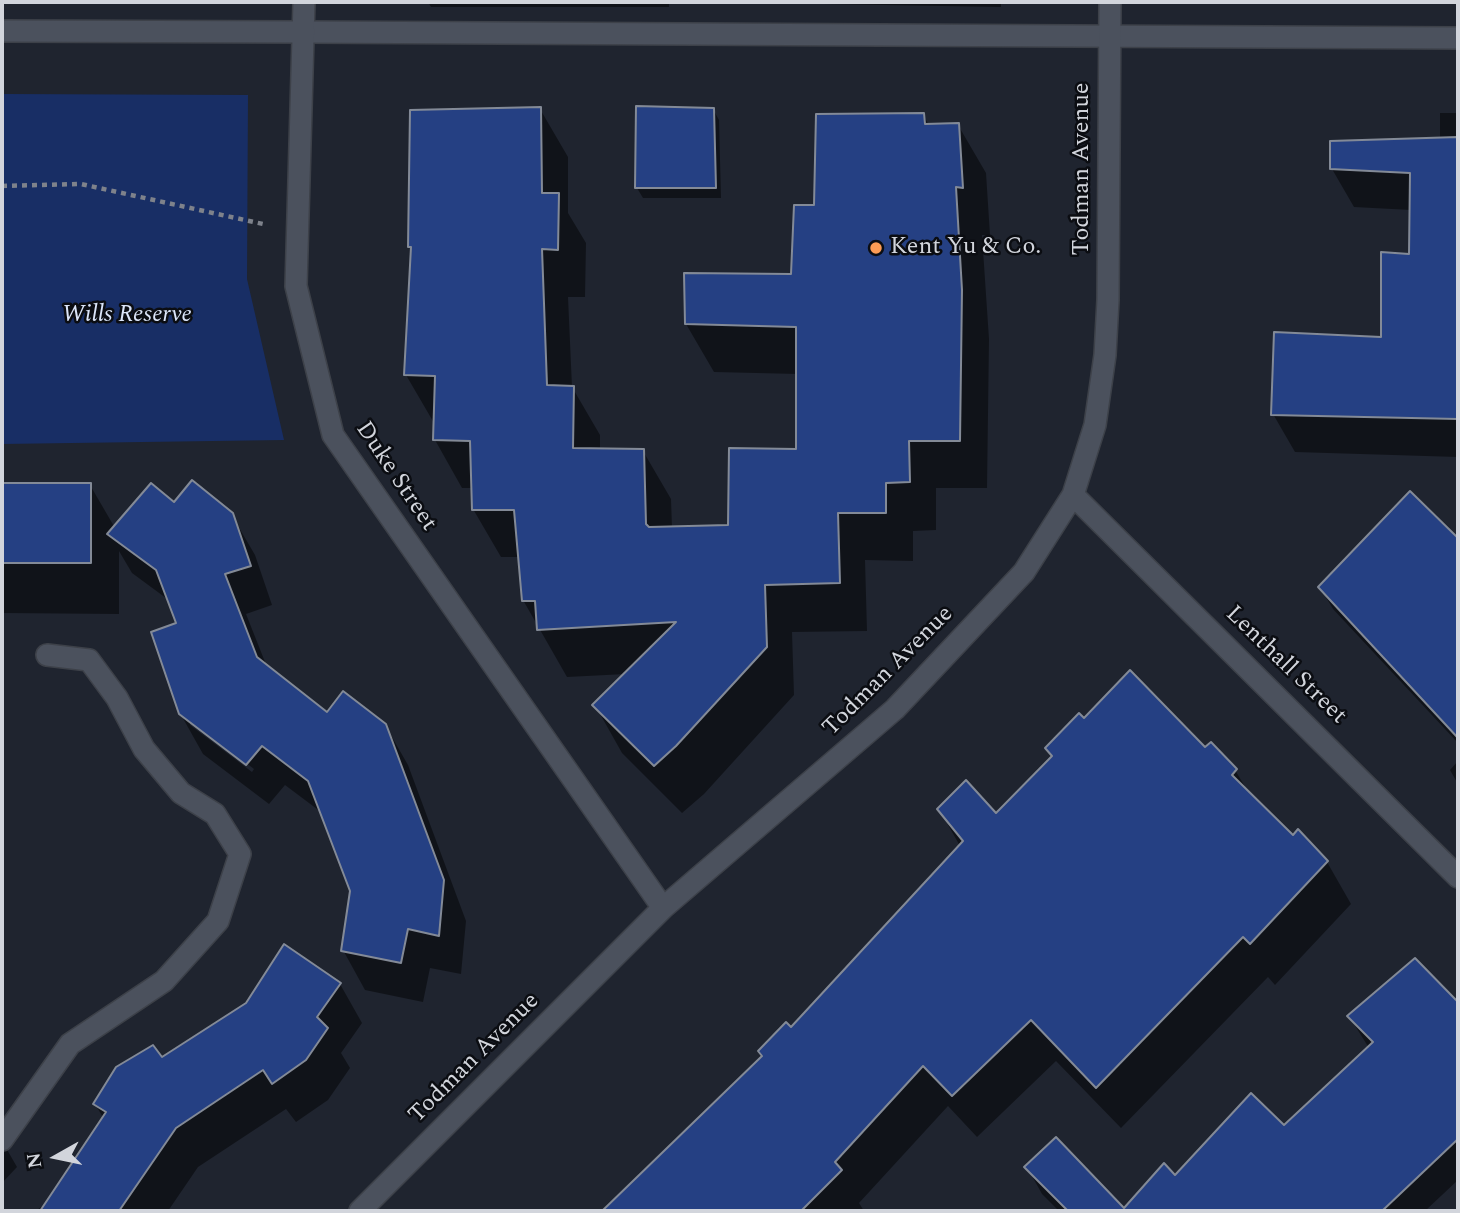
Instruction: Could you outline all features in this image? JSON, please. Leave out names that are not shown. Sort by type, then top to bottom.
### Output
[{"type":"street","name":"Duke Street","points":[[304,2],[295,232],[296,286],[333,435],[663,908]]},
{"type":"street","name":"Todman Avenue","points":[[360,1211],[663,908],[895,709],[1024,572],[1073,495],[1095,425],[1105,355],[1110,2]]},
{"type":"street","points":[[2,31],[1458,38]]},
{"type":"street","name":"Lenthall Street","points":[[1073,495],[1458,877]]},
{"type":"street","points":[[2,1140],[70,1044],[164,981],[218,921],[240,854],[215,814],[181,793],[144,749],[117,698],[89,660],[47,655]]},
{"type":"path","points":[[2,186],[81,184],[295,232]]},
{"type":"green space","name":"Wills Reserve","points":[[2,94],[248,95],[247,279],[284,440],[2,444]]},
{"type":"building","points":[[636,106],[714,108],[716,188],[635,188]]},
{"type":"building","points":[[541,107],[542,193],[559,193],[558,250],[542,249],[547,385],[574,386],[573,448],[644,449],[646,524],[649,527],[728,525],[729,448],[796,449],[796,327],[685,324],[684,273],[791,274],[794,205],[814,205],[816,114],[924,113],[925,124],[959,123],[963,188],[956,187],[962,290],[960,441],[909,441],[910,482],[886,483],[886,513],[838,513],[840,583],[765,585],[767,647],[676,746],[654,766],[592,705],[676,622],[537,630],[535,601],[522,601],[514,510],[472,510],[470,441],[433,440],[435,376],[404,375],[411,247],[408,247],[410,110]]},
{"type":"building","points":[[1458,137],[1458,419],[1271,415],[1274,332],[1381,337],[1381,252],[1409,254],[1410,173],[1330,169],[1330,141]]},
{"type":"building","points":[[192,480],[233,513],[251,566],[225,574],[257,657],[327,712],[343,691],[386,724],[444,880],[439,936],[408,929],[401,963],[341,951],[350,891],[308,781],[262,746],[246,765],[179,714],[151,632],[176,623],[156,570],[107,534],[151,483],[174,502]]},
{"type":"building","points":[[2,483],[91,483],[91,563],[2,563]]},
{"type":"building","points":[[1410,491],[1458,538],[1458,738],[1318,587]]},
{"type":"building","points":[[1130,670],[1205,747],[1211,742],[1237,769],[1232,775],[1293,835],[1298,829],[1328,861],[1250,944],[1243,937],[1096,1088],[1031,1020],[952,1096],[923,1066],[835,1162],[842,1170],[801,1211],[602,1211],[762,1056],[758,1051],[786,1022],[791,1027],[963,841],[937,809],[966,780],[996,813],[1052,756],[1045,748],[1079,713],[1084,718]]},
{"type":"building","points":[[284,944],[341,983],[317,1017],[328,1028],[306,1060],[272,1084],[263,1070],[176,1128],[119,1211],[40,1211],[106,1112],[93,1104],[116,1067],[153,1045],[162,1057],[246,1003]]},
{"type":"building","points":[[1415,958],[1458,1002],[1458,1139],[1382,1211],[1068,1211],[1024,1167],[1056,1137],[1124,1208],[1164,1163],[1175,1175],[1251,1093],[1284,1125],[1373,1042],[1347,1016]]},
{"type":"place","name":"Kent Yu & Co.","points":[[876,248]]}]
